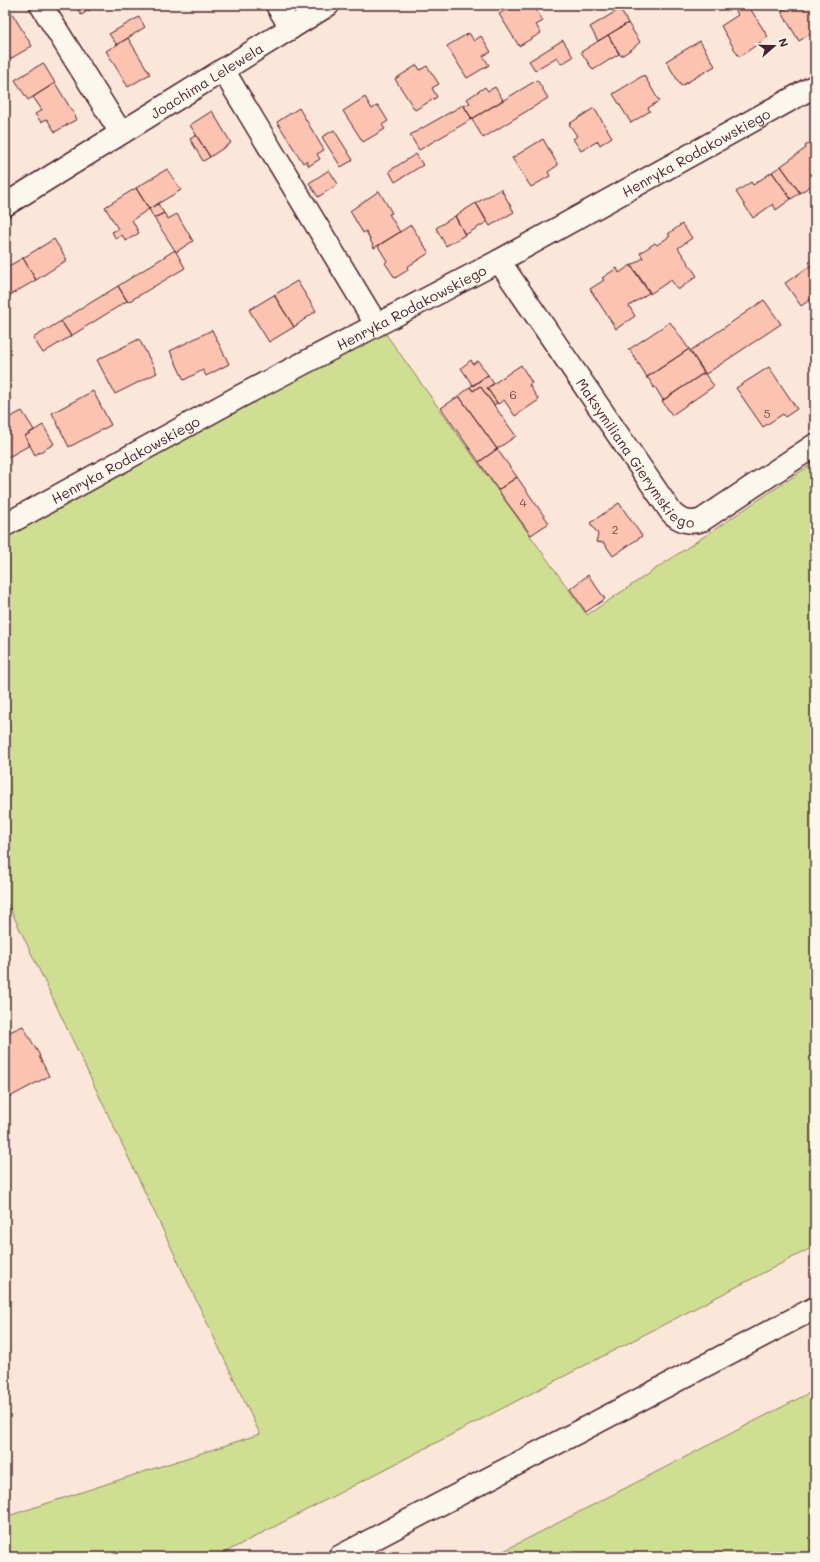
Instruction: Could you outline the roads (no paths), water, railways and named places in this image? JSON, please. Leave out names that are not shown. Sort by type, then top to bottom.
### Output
[{"type":"main road","points":[[41,5],[121,133]]},
{"type":"main road","points":[[277,5],[292,28]]},
{"type":"main road","name":"Joachima Lelewela","points":[[5,205],[328,5]]},
{"type":"main road","points":[[223,70],[376,324]]},
{"type":"main road","name":"Henryka Rodakowskiego","points":[[5,525],[237,398],[499,261],[815,86]]},
{"type":"main road","name":"Maksymiliana Gierymskiego","points":[[499,261],[672,512],[682,520],[695,522],[706,518],[815,445]]},
{"type":"main road","points":[[339,1557],[815,1308]]}]
